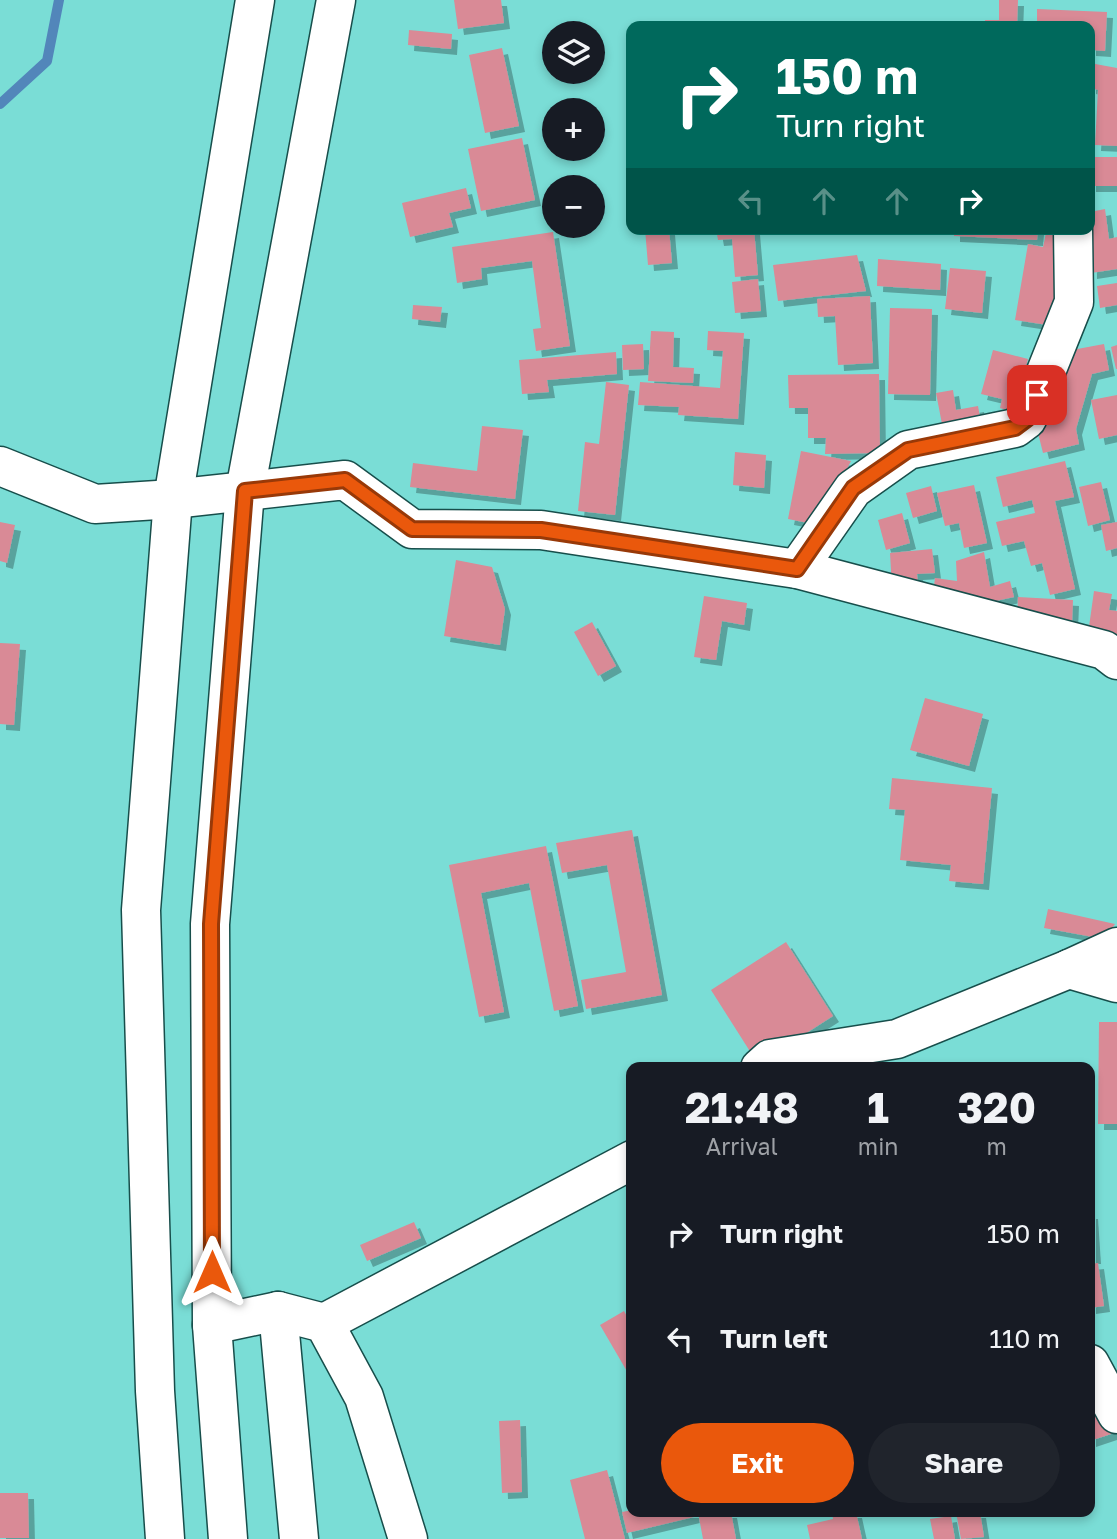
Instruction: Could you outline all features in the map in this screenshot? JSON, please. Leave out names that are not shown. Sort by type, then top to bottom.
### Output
[{"type":"street","points":[[165,1539],[155,1391],[141,910],[173,499],[255,0]]},
{"type":"street","points":[[228,1539],[212,1325],[211,924],[245,491],[336,0]]},
{"type":"street","points":[[797,569],[853,488],[908,450],[1015,428],[1027,419],[1074,302],[1073,235]]},
{"type":"street","points":[[0,466],[94,505],[345,480],[412,529],[541,530],[797,569],[1104,650],[1117,660]]},
{"type":"street","points":[[767,1062],[770,1059],[901,1053],[1117,947]]},
{"type":"street","points":[[1069,969],[1117,983]]},
{"type":"street","points":[[212,1325],[278,1311],[324,1323],[626,1163]]},
{"type":"street","points":[[278,1311],[299,1539]]},
{"type":"street","points":[[324,1323],[364,1397],[408,1539]]},
{"type":"street","points":[[1095,1373],[1117,1414]]},
{"type":"building","points":[[454,0],[501,0],[504,23],[458,29]]},
{"type":"building","points":[[999,0],[1018,0],[1017,21],[985,21],[999,20]]},
{"type":"building","points":[[1037,9],[1107,12],[1105,51],[1095,50],[1095,21],[1037,21]]},
{"type":"building","points":[[409,30],[452,34],[451,49],[408,45]]},
{"type":"building","points":[[502,48],[519,126],[485,133],[469,55]]},
{"type":"building","points":[[1095,64],[1117,68],[1117,146],[1095,145],[1098,90],[1095,89]]},
{"type":"building","points":[[522,138],[535,200],[481,211],[468,149]]},
{"type":"building","points":[[1095,157],[1117,157],[1117,186],[1095,186]]},
{"type":"building","points":[[466,188],[471,208],[449,213],[453,227],[410,237],[402,203]]},
{"type":"building","points":[[1105,209],[1109,239],[1117,237],[1117,269],[1091,273],[1090,235],[1095,235],[1095,211]]},
{"type":"building","points":[[542,234],[542,238],[554,238],[570,346],[536,351],[533,329],[541,328],[532,261],[481,268],[482,279],[457,283],[452,247]]},
{"type":"building","points":[[646,235],[670,235],[672,263],[648,265]]},
{"type":"building","points":[[717,235],[755,235],[758,275],[735,277],[732,239],[718,240]]},
{"type":"building","points":[[954,235],[1037,235],[1037,240]]},
{"type":"building","points":[[1046,235],[1061,235],[1054,326],[1015,320],[1028,244],[1043,247]]},
{"type":"building","points":[[857,255],[866,291],[778,301],[773,265]]},
{"type":"building","points":[[878,259],[941,264],[940,290],[877,286]]},
{"type":"building","points":[[950,268],[986,271],[982,313],[945,309]]},
{"type":"building","points":[[758,279],[761,311],[735,313],[732,282]]},
{"type":"building","points":[[1117,283],[1117,305],[1100,308],[1097,286]]},
{"type":"building","points":[[870,296],[873,363],[838,365],[835,316],[818,317],[817,299]]},
{"type":"building","points":[[413,305],[442,307],[440,322],[412,319]]},
{"type":"building","points":[[890,308],[932,309],[930,395],[888,394]]},
{"type":"building","points":[[651,331],[674,332],[673,367],[694,368],[693,383],[648,381]]},
{"type":"building","points":[[708,331],[744,333],[738,419],[678,415],[679,407],[638,405],[640,382],[720,388],[723,351],[707,350]]},
{"type":"building","points":[[643,344],[644,369],[623,370],[622,345]]},
{"type":"building","points":[[1104,344],[1109,370],[1092,374],[1076,429],[1079,444],[1043,453],[1036,425],[1051,421],[1072,350]]},
{"type":"building","points":[[1117,345],[1117,369],[1116,369],[1111,347]]},
{"type":"building","points":[[993,350],[1028,359],[1013,412],[1000,408],[1002,399],[981,394]]},
{"type":"building","points":[[616,352],[617,374],[547,380],[549,392],[522,394],[519,360]]},
{"type":"building","points":[[879,374],[880,453],[825,454],[826,438],[808,438],[808,408],[789,408],[788,375]]},
{"type":"building","points":[[606,382],[629,385],[615,515],[578,511],[585,442],[599,444]]},
{"type":"building","points":[[953,390],[956,410],[978,406],[980,417],[942,424],[936,393]]},
{"type":"building","points":[[1117,395],[1117,435],[1099,439],[1091,400]]},
{"type":"building","points":[[482,426],[523,430],[515,499],[410,487],[413,463],[477,471]]},
{"type":"building","points":[[801,451],[851,461],[818,525],[788,519]]},
{"type":"building","points":[[735,452],[766,455],[764,488],[733,485]]},
{"type":"building","points":[[1065,461],[1074,497],[1055,501],[1075,589],[1050,595],[1042,563],[1031,566],[1024,541],[1002,546],[996,522],[1035,513],[1032,500],[1003,507],[996,477]]},
{"type":"building","points":[[1101,482],[1110,520],[1088,526],[1079,487]]},
{"type":"building","points":[[974,485],[987,543],[964,548],[959,523],[945,526],[937,493]]},
{"type":"building","points":[[931,486],[937,511],[913,518],[906,493]]},
{"type":"building","points":[[902,513],[910,543],[886,550],[878,520]]},
{"type":"building","points":[[0,522],[15,525],[7,563],[0,561]]},
{"type":"building","points":[[1117,522],[1117,548],[1106,551],[1101,525]]},
{"type":"building","points":[[932,549],[935,573],[917,574],[919,593],[892,588],[890,553]]},
{"type":"building","points":[[984,552],[990,587],[1010,581],[1014,597],[991,602],[933,594],[935,578],[957,581],[956,561]]},
{"type":"building","points":[[456,560],[492,567],[505,609],[500,645],[444,636]]},
{"type":"building","points":[[1094,591],[1112,594],[1109,610],[1117,611],[1117,638],[1088,634]]},
{"type":"building","points":[[704,596],[747,603],[744,625],[722,621],[716,660],[694,657]]},
{"type":"building","points":[[1018,597],[1073,600],[1072,624],[1017,620]]},
{"type":"building","points":[[592,622],[616,666],[598,676],[574,632]]},
{"type":"building","points":[[0,643],[20,644],[14,725],[0,724]]},
{"type":"building","points":[[925,698],[983,714],[969,766],[910,750]]},
{"type":"building","points":[[892,778],[992,788],[983,884],[949,881],[951,865],[900,860],[905,810],[889,809]]},
{"type":"building","points":[[632,830],[662,995],[586,1009],[581,980],[626,972],[607,865],[562,873],[556,843]]},
{"type":"building","points":[[546,846],[578,1006],[554,1011],[529,883],[481,893],[504,1012],[479,1017],[449,865]]},
{"type":"building","points":[[1048,909],[1115,924],[1104,939],[1044,928]]},
{"type":"building","points":[[786,942],[833,1016],[761,1062],[757,1062],[711,990]]},
{"type":"building","points":[[1099,1022],[1117,1022],[1117,1124],[1098,1124]]},
{"type":"building","points":[[414,1222],[421,1238],[367,1261],[360,1245]]},
{"type":"building","points":[[1095,1263],[1098,1263],[1104,1306],[1095,1307]]},
{"type":"building","points":[[624,1311],[626,1370],[600,1325]]},
{"type":"building","points":[[1110,1406],[1117,1432],[1095,1439],[1095,1411]]},
{"type":"building","points":[[520,1420],[522,1492],[502,1493],[499,1421]]},
{"type":"building","points":[[607,1470],[625,1539],[585,1539],[570,1480]]},
{"type":"building","points":[[0,1493],[28,1493],[29,1538],[0,1538]]},
{"type":"building","points":[[626,1511],[626,1517],[694,1517],[627,1533],[622,1512]]},
{"type":"building","points":[[699,1517],[732,1517],[736,1539],[703,1539]]},
{"type":"building","points":[[857,1517],[862,1539],[810,1539],[807,1525]]},
{"type":"building","points":[[951,1517],[955,1539],[934,1539],[930,1519]]},
{"type":"building","points":[[957,1517],[981,1517],[984,1537],[961,1539]]},
{"type":"waterway","points":[[0,104],[47,61],[59,0]]},
{"type":"route","points":[[212,1272],[211,924],[245,491],[345,480],[412,529],[541,530],[797,569],[853,488],[908,450],[1015,428],[1027,419],[1037,395]]}]
